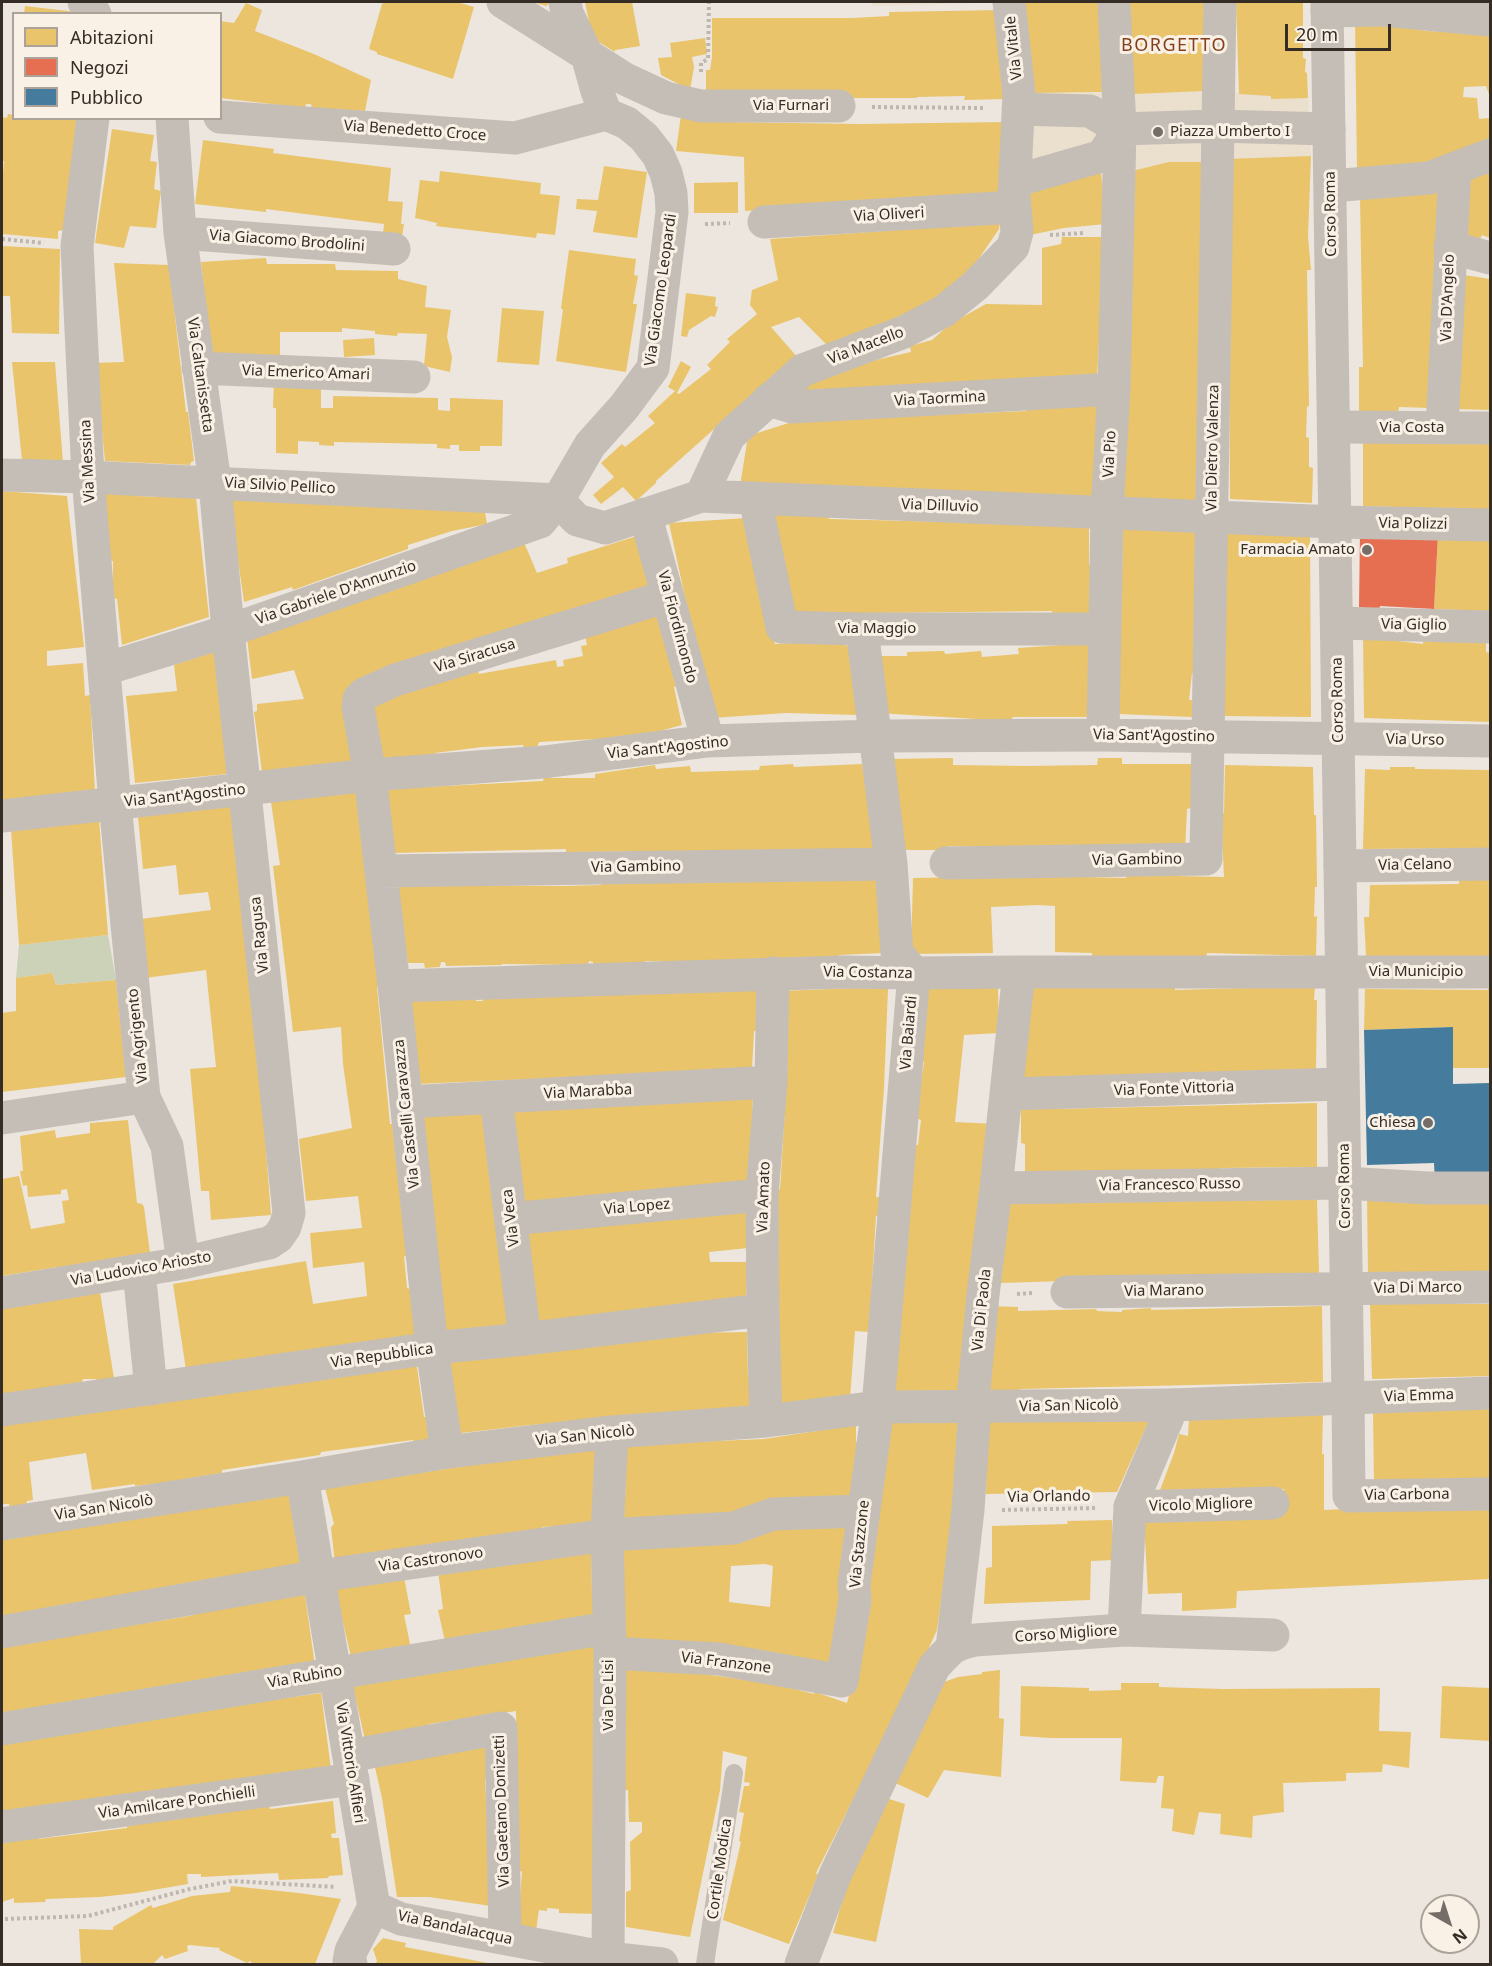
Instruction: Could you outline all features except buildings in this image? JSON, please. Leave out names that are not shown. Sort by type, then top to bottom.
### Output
[{"type":"street","name":"Via Furnari","points":[[503,2],[625,79],[666,98],[701,106],[838,106]]},
{"type":"street","points":[[565,2],[567,13],[587,55],[606,114]]},
{"type":"street","name":"Via Vitale","points":[[1009,2],[1014,194]]},
{"type":"street","name":"Via Pio","points":[[1103,735],[1107,513],[1114,389],[1119,173],[1114,2]]},
{"type":"street","name":"Via Dietro Valenza","points":[[1208,737],[1220,2]]},
{"type":"street","points":[[1327,6],[1491,20]]},
{"type":"street","name":"Corso Roma","points":[[1327,6],[1348,1398]]},
{"type":"street","points":[[1011,104],[1090,111],[1119,129],[1217,126],[1329,129]]},
{"type":"street","name":"Via Benedetto Croce","points":[[222,117],[515,138],[606,114]]},
{"type":"street","name":"Via Giacomo Leopardi","points":[[558,500],[590,445],[624,407],[653,368],[672,212],[671,192],[658,155],[644,137],[627,123],[606,114]]},
{"type":"street","name":"Via Messina","points":[[93,120],[77,246],[88,477],[116,803]]},
{"type":"street","name":"Via Caltanissetta","points":[[172,120],[180,233],[215,483],[228,631]]},
{"type":"street","name":"Via Oliveri","points":[[764,222],[1014,194],[1102,156],[1119,129]]},
{"type":"street","points":[[1331,186],[1429,178],[1491,154]]},
{"type":"street","name":"Via D'Angelo","points":[[1442,428],[1455,168]]},
{"type":"street","points":[[1013,247],[1017,232],[1014,194]]},
{"type":"street","name":"Via Giacomo Brodolini","points":[[180,233],[394,249]]},
{"type":"street","name":"Via Macello","points":[[701,496],[729,436],[802,370],[904,332],[944,311],[975,286],[1013,247]]},
{"type":"street","points":[[1450,247],[1491,258]]},
{"type":"street","name":"Via Emerico Amari","points":[[198,368],[414,377]]},
{"type":"street","name":"Via Taormina","points":[[768,400],[792,407],[1114,389]]},
{"type":"street","name":"Via Costa","points":[[1334,427],[1491,428]]},
{"type":"street","name":"Via Silvio Pellico","points":[[2,475],[88,477],[558,500]]},
{"type":"street","name":"Via Dilluvio","points":[[558,500],[577,519],[605,528],[701,496],[1336,522]]},
{"type":"street","name":"Via Maggio","points":[[755,498],[782,627],[1104,628]]},
{"type":"street","name":"Via Gabriele D'Annunzio","points":[[105,669],[228,631],[540,522],[558,500]]},
{"type":"street","name":"Via Fiordimondo","points":[[645,514],[708,741]]},
{"type":"street","name":"Via Polizzi","points":[[1336,522],[1491,525]]},
{"type":"street","name":"Via Siracusa","points":[[370,776],[358,707],[359,699],[364,694],[395,680],[668,596]]},
{"type":"street","name":"Via Giglio","points":[[1337,623],[1491,627]]},
{"type":"street","points":[[862,629],[891,864],[897,953],[914,973]]},
{"type":"street","name":"Via Ragusa","points":[[228,631],[289,1213],[285,1227],[278,1237]]},
{"type":"street","name":"Via Sant'Agostino","points":[[2,816],[370,776],[544,762],[708,741],[874,736],[1103,735],[1338,738]]},
{"type":"street","name":"Via Gambino","points":[[946,863],[1206,859],[1208,737]]},
{"type":"street","name":"Via Urso","points":[[1338,738],[1491,741]]},
{"type":"street","name":"Via Castelli Caravazza","points":[[370,776],[432,1348],[447,1452]]},
{"type":"street","name":"Via Agrigento","points":[[116,803],[144,1097],[167,1146],[183,1263]]},
{"type":"street","name":"Via Gambino","points":[[381,871],[891,864]]},
{"type":"street","name":"Via Celano","points":[[1340,866],[1491,864]]},
{"type":"street","name":"Via Costanza","points":[[394,986],[773,973],[1342,971]]},
{"type":"street","name":"Via Municipio","points":[[1342,971],[1491,972]]},
{"type":"street","name":"Via Di Paola","points":[[952,1648],[968,1510],[975,1407],[974,1389],[983,1295],[1019,972]]},
{"type":"street","name":"Via Amato","points":[[766,1421],[762,1195],[771,1082],[773,973]]},
{"type":"street","name":"Via Baiardi","points":[[878,1407],[914,973]]},
{"type":"street","name":"Via Marabba","points":[[406,1102],[771,1082]]},
{"type":"street","name":"Via Fonte Vittoria","points":[[1006,1094],[1343,1084]]},
{"type":"street","points":[[2,1118],[144,1097]]},
{"type":"street","name":"Via Veca","points":[[496,1097],[525,1339]]},
{"type":"street","name":"Via Francesco Russo","points":[[996,1188],[1344,1183],[1428,1188],[1491,1188]]},
{"type":"street","name":"Via Lopez","points":[[511,1219],[762,1195]]},
{"type":"street","name":"Via Ludovico Ariosto","points":[[2,1293],[183,1263],[259,1245],[278,1237]]},
{"type":"street","points":[[139,1271],[151,1389]]},
{"type":"street","name":"Via Di Marco","points":[[1346,1289],[1491,1287]]},
{"type":"street","name":"Via Marano","points":[[1067,1292],[1346,1289]]},
{"type":"street","name":"Via Repubblica","points":[[2,1410],[432,1348],[763,1311]]},
{"type":"street","name":"Via Emma","points":[[1348,1398],[1491,1393]]},
{"type":"street","points":[[1173,1405],[1348,1398]]},
{"type":"street","name":"Via Carbona","points":[[1348,1398],[1349,1496],[1491,1494]]},
{"type":"street","name":"Via San Nicolò","points":[[2,1524],[447,1452],[612,1432],[766,1421],[878,1407],[1173,1405]]},
{"type":"street","name":"Corso Migliore","points":[[952,1648],[963,1642],[975,1640],[1124,1630],[1130,1507],[1173,1405]]},
{"type":"street","name":"Via Stazzone","points":[[842,1681],[855,1600],[854,1584],[878,1407]]},
{"type":"street","name":"Via De Lisi","points":[[608,1958],[607,1535],[612,1432]]},
{"type":"street","name":"Via Vittorio Alfieri","points":[[302,1477],[374,1907]]},
{"type":"street","name":"Vicolo Migliore","points":[[1130,1507],[1273,1503]]},
{"type":"street","name":"Via Castronovo","points":[[2,1632],[319,1576],[607,1535],[734,1528],[774,1514],[863,1511]]},
{"type":"street","points":[[1124,1630],[1273,1635]]},
{"type":"street","name":"Via Franzone","points":[[609,1640],[842,1681]]},
{"type":"street","name":"Via Rubino","points":[[2,1729],[335,1672],[609,1640]]},
{"type":"street","points":[[801,1965],[836,1873],[934,1667],[952,1648]]},
{"type":"street","name":"Via Gaetano Donizetti","points":[[351,1768],[501,1728],[505,1938]]},
{"type":"street","name":"Via Amilcare Ponchielli","points":[[2,1827],[351,1768]]},
{"type":"street","points":[[351,1965],[349,1961],[351,1952],[374,1907]]},
{"type":"street","name":"Via Bandalacqua","points":[[374,1907],[401,1919],[608,1958],[662,1965]]},
{"type":"lane","name":"Cortile Modica","points":[[705,1965],[734,1773]]},
{"type":"path","points":[[701,106],[701,63],[708,59],[709,2]]},
{"type":"path","name":"Via Furnari","points":[[838,106],[1011,104]]},
{"type":"path","points":[[670,224],[764,222]]},
{"type":"path","points":[[1013,247],[1050,235],[1118,231]]},
{"type":"path","points":[[983,1295],[1067,1292]]},
{"type":"path","name":"Via Orlando","points":[[968,1510],[1130,1507]]},
{"type":"path","points":[[5,1919],[88,1916],[190,1889],[232,1881],[312,1886],[334,1885],[374,1907]]},
{"type":"green space","points":[[108,935],[116,980],[56,985],[52,973],[16,978],[19,945]]},
{"type":"shaded area","points":[[872,2],[1008,2],[872,6]]},
{"type":"shaded area","name":"Piazza Umberto I","points":[[1204,91],[1308,98],[1311,156],[1169,162],[1132,171],[1101,172],[1026,194],[1019,94]]},
{"type":"place","name":"Piazza Umberto I","points":[[1158,132]]},
{"type":"place","name":"Farmacia Amato","points":[[1367,550]]},
{"type":"place","name":"Chiesa","points":[[1428,1123]]},
{"type":"district","name":"BORGETTO","points":[[1174,46]]}]
